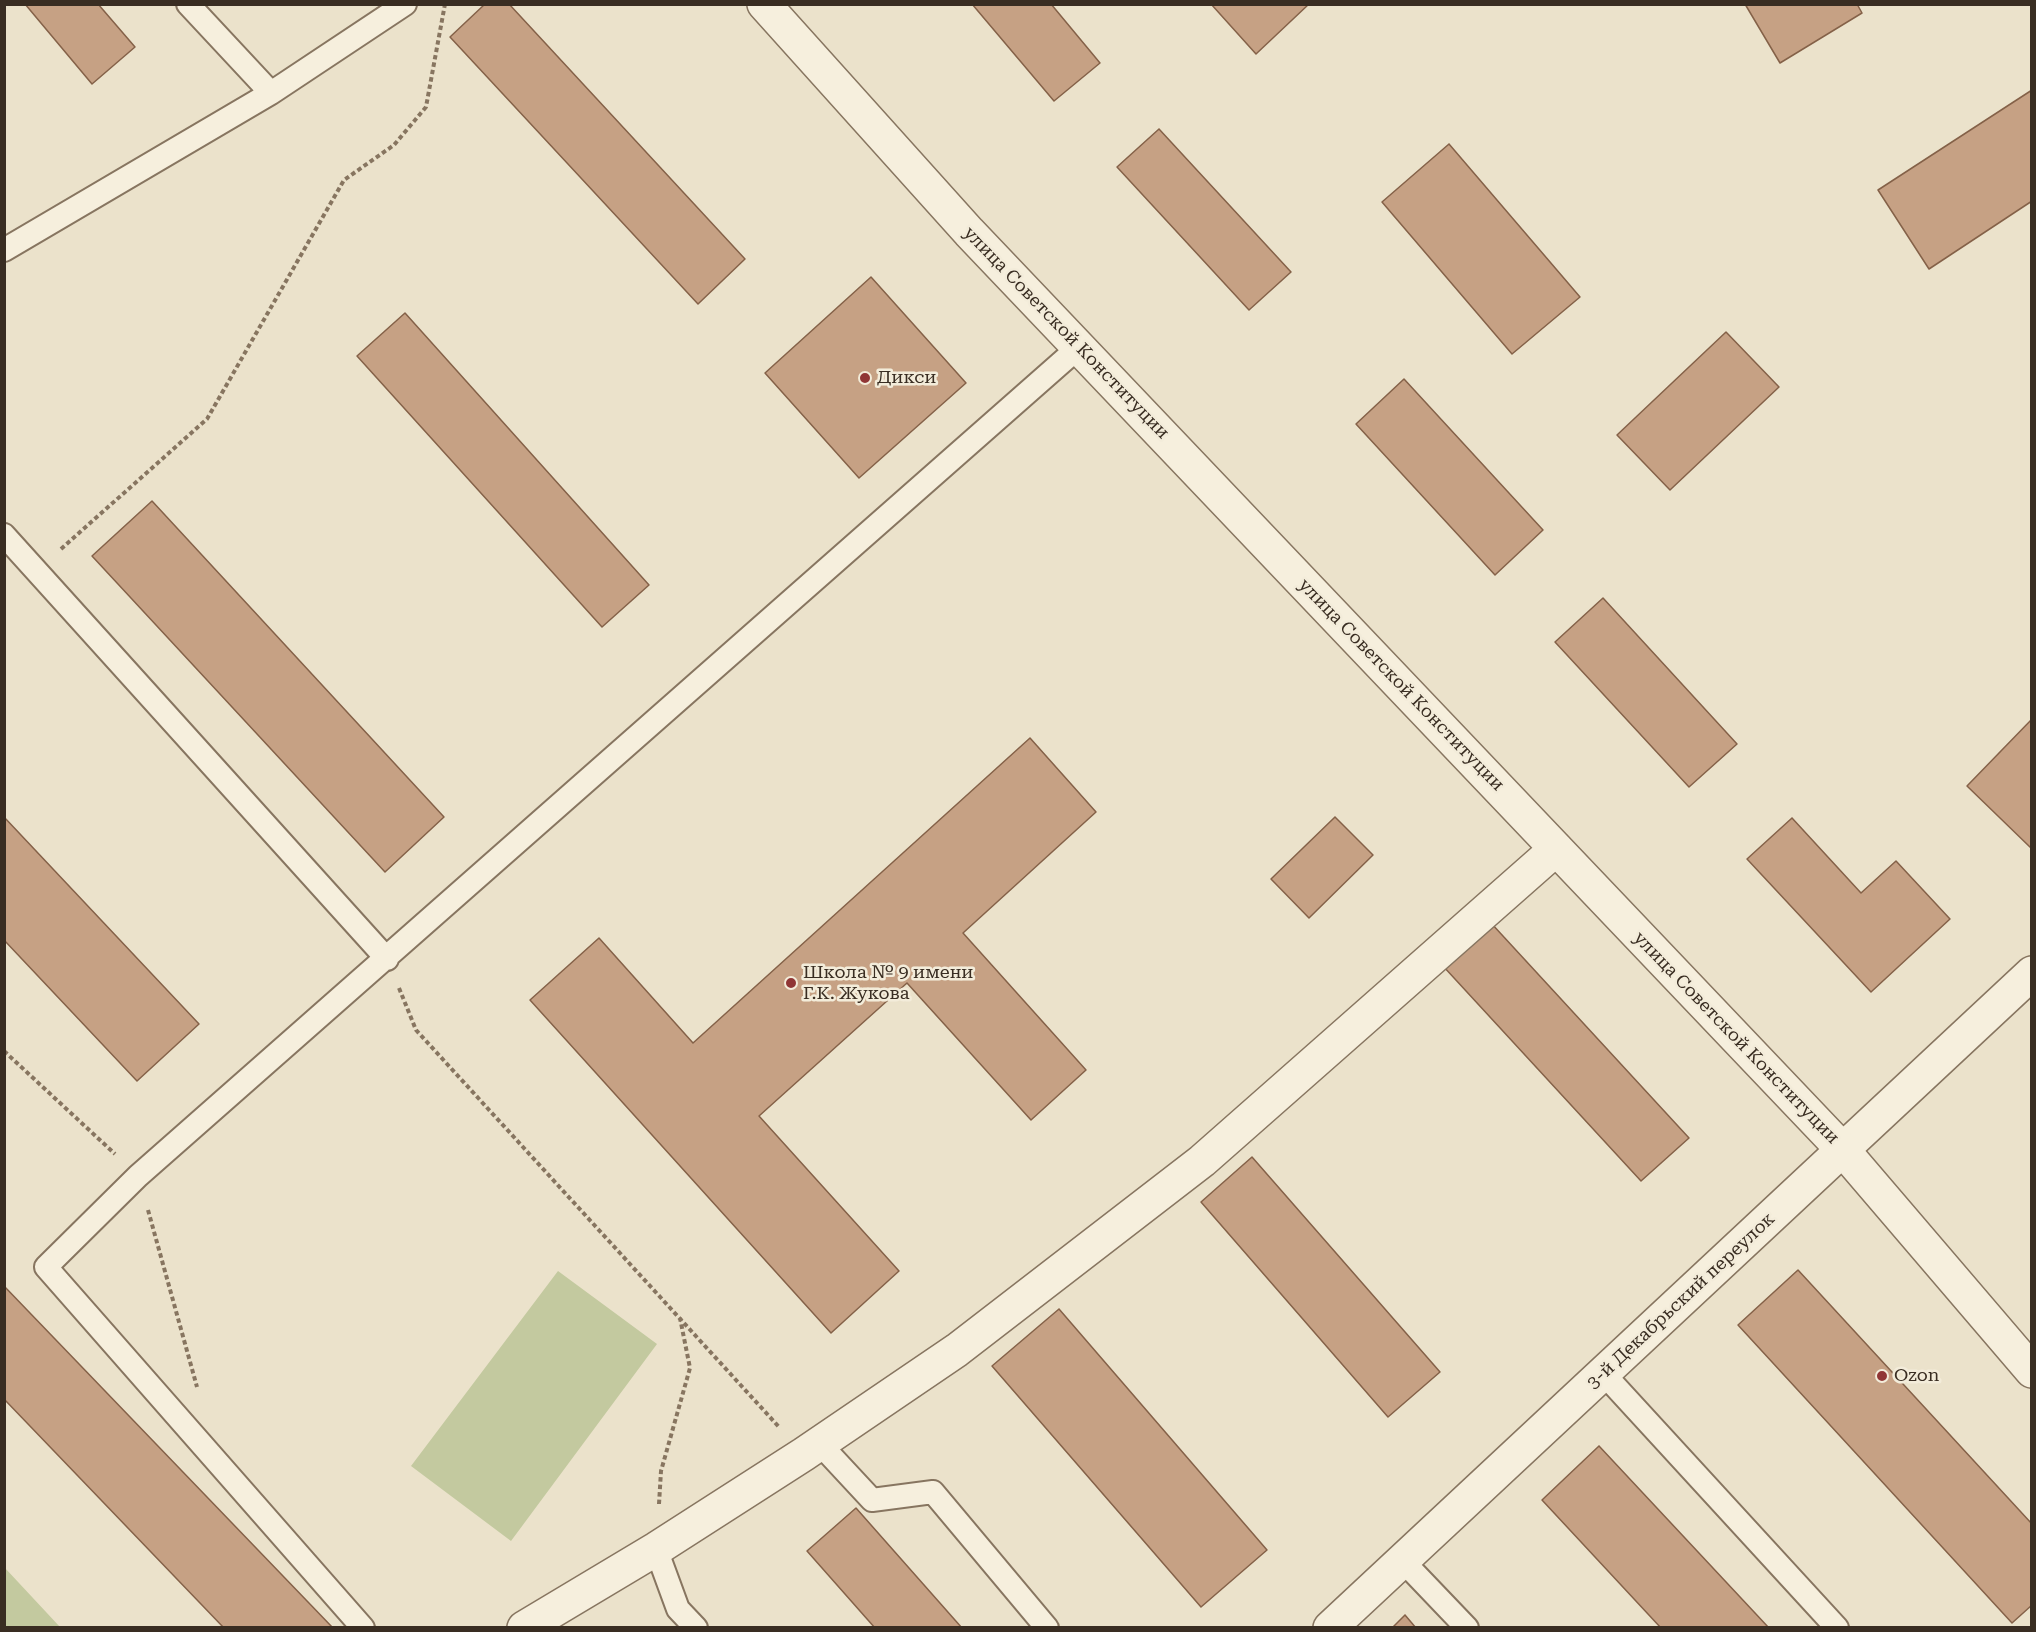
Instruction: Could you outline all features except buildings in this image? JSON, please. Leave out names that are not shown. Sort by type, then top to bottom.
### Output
[{"type":"street","name":"улица Советской Конституции","points":[[764,4],[969,232],[1843,1150],[2031,1371]]},
{"type":"street","points":[[524,1628],[656,1549],[812,1449],[957,1350],[1202,1161],[1556,849]]},
{"type":"street","name":"3-й Декабрьский переулок","points":[[1330,1628],[2031,973]]},
{"type":"lane","points":[[188,4],[271,93]]},
{"type":"lane","points":[[4,250],[271,93],[376,11],[405,4]]},
{"type":"lane","points":[[363,1628],[46,1267],[138,1176],[1079,347]]},
{"type":"lane","points":[[4,535],[387,958]]},
{"type":"lane","points":[[1603,1373],[1837,1628]]},
{"type":"lane","points":[[812,1449],[872,1500],[933,1492],[1047,1628]]},
{"type":"lane","points":[[656,1549],[678,1609],[696,1628]]},
{"type":"lane","points":[[1402,1560],[1467,1628]]},
{"type":"path","points":[[38,570],[207,419],[345,180],[394,145],[426,107],[445,4]]},
{"type":"path","points":[[387,958],[416,1030],[680,1318],[812,1449]]},
{"type":"path","points":[[4,1051],[138,1176],[200,1398]]},
{"type":"path","points":[[656,1549],[661,1471],[690,1368],[680,1318]]},
{"type":"green space","points":[[558,1271],[657,1344],[511,1541],[411,1466]]},
{"type":"green space","points":[[5,1568],[60,1627],[5,1627]]},
{"type":"place","name":"Дикси","points":[[865,378]]},
{"type":"place","name":"Школа № 9 имени Г.К. Жукова","points":[[791,983]]},
{"type":"place","name":"Ozon","points":[[1882,1376]]}]
